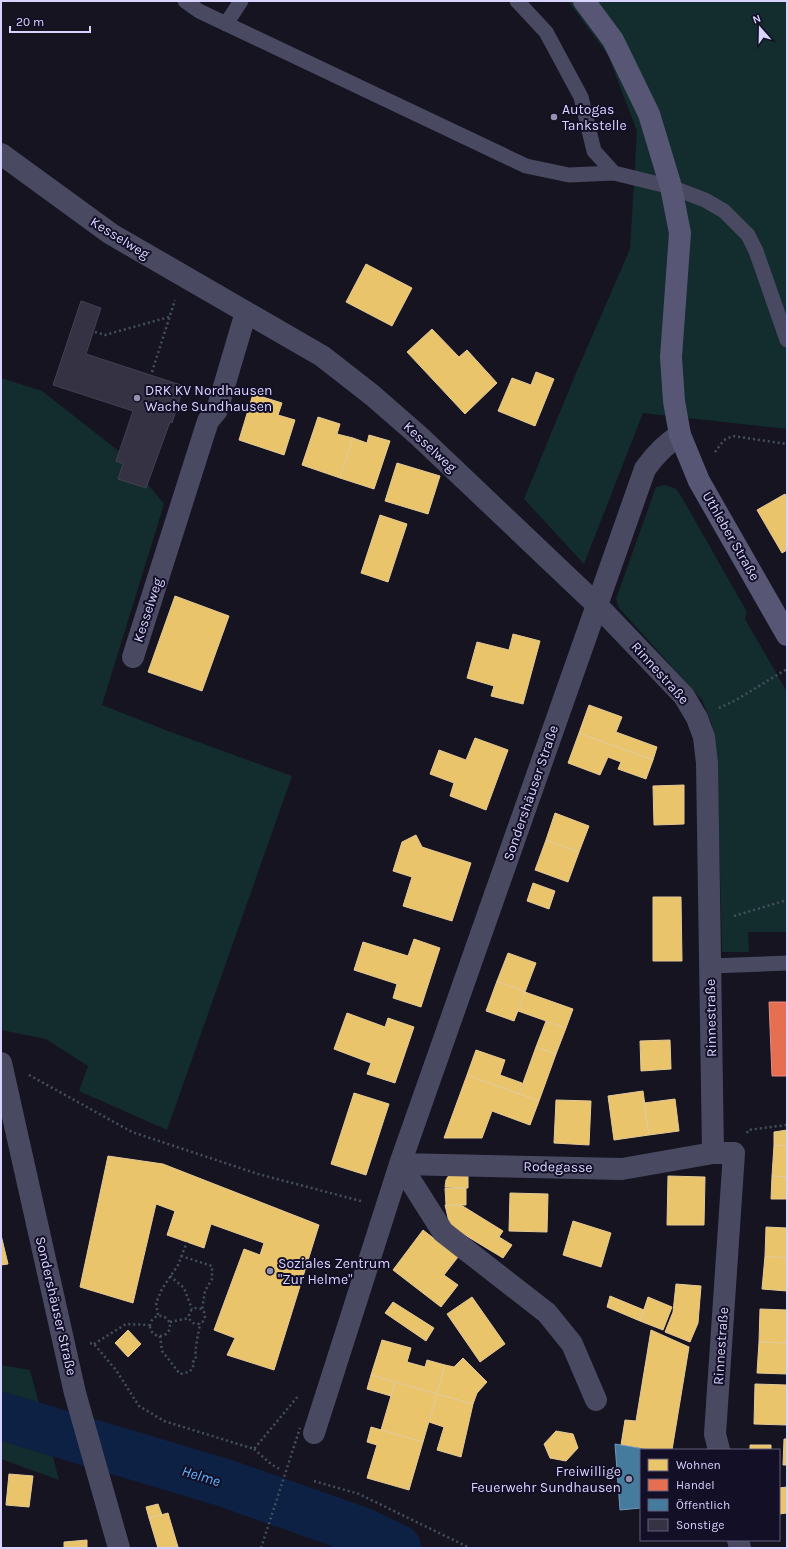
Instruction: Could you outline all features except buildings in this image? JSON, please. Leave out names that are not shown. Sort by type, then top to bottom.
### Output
[{"type":"street","name":"Uthleber Straße","points":[[584,1],[613,40],[649,114],[671,187],[680,233],[671,357],[674,401],[680,435],[699,481],[787,635]]},
{"type":"street","name":"Kesselweg","points":[[1,154],[111,234],[322,356],[372,395],[419,436],[597,605]]},
{"type":"street","name":"Kesselweg","points":[[133,657],[208,421],[217,410],[246,312]]},
{"type":"street","name":"Sondershäuser Straße","points":[[307,1430],[329,1385],[400,1164],[645,469],[655,455],[668,442],[680,435]]},
{"type":"street","name":"Rinnestraße","points":[[597,605],[684,696],[697,718],[704,737],[707,763],[710,966],[724,1153],[715,1434],[719,1449]]},
{"type":"street","name":"Sondershäuser Straße","points":[[1,1063],[75,1393],[119,1548]]},
{"type":"street","name":"Rodegasse","points":[[400,1164],[622,1169],[724,1153]]},
{"type":"street","points":[[400,1164],[443,1232],[547,1313],[572,1344],[596,1400]]},
{"type":"lane","points":[[185,1],[199,11],[526,166],[569,175],[614,173],[671,187],[705,200],[724,211],[748,235],[756,251],[787,340]]},
{"type":"lane","points":[[226,24],[241,1]]},
{"type":"lane","points":[[517,1],[546,32],[581,97],[594,151],[614,173]]},
{"type":"lane","points":[[710,966],[787,963]]},
{"type":"path","points":[[152,372],[183,276]]},
{"type":"path","points":[[95,332],[105,335],[170,317]]},
{"type":"path","points":[[699,481],[715,469],[716,450],[724,440],[733,436],[787,444]]},
{"type":"path","points":[[697,718],[736,700],[787,669]]},
{"type":"path","points":[[710,923],[787,900]]},
{"type":"path","points":[[28,1075],[132,1132],[258,1174],[386,1208]]},
{"type":"path","points":[[724,1153],[748,1130],[787,1125]]},
{"type":"path","points":[[158,1315],[156,1303],[187,1242]]},
{"type":"path","points":[[160,1336],[162,1351],[180,1374],[189,1372],[193,1368],[193,1362],[196,1358],[195,1352],[198,1344],[200,1323],[204,1317],[202,1310],[205,1291],[212,1279],[212,1266],[181,1256]]},
{"type":"path","points":[[170,1276],[184,1288],[192,1309],[189,1318]]},
{"type":"path","points":[[192,1309],[197,1308],[202,1310]]},
{"type":"path","points":[[160,1336],[151,1331],[149,1325],[152,1319],[158,1315],[165,1317],[170,1322]]},
{"type":"path","points":[[189,1318],[194,1323],[200,1323]]},
{"type":"path","points":[[170,1322],[189,1318]]},
{"type":"path","points":[[160,1336],[169,1332],[170,1322]]},
{"type":"path","points":[[64,1340],[94,1344],[126,1324],[149,1325]]},
{"type":"path","points":[[94,1344],[116,1370],[139,1406],[164,1421],[254,1449],[271,1464],[282,1470]]},
{"type":"path","points":[[254,1449],[285,1413],[309,1380],[329,1385]]},
{"type":"path","points":[[262,1548],[307,1430]]},
{"type":"path","points":[[314,1481],[359,1494],[470,1548]]},
{"type":"green space","points":[[568,1],[787,1],[787,429],[643,413],[584,564],[524,499],[576,373],[630,249],[637,131],[608,55]]},
{"type":"green space","points":[[1,378],[42,391],[125,456],[164,504],[102,705],[168,731],[292,776],[167,1130],[79,1091],[88,1066],[46,1039],[1,1030]]},
{"type":"green space","points":[[665,485],[676,489],[681,496],[747,612],[745,619],[787,692],[787,932],[748,932],[749,952],[722,952],[717,756],[712,725],[702,700],[619,608],[616,599],[656,487]]},
{"type":"green space","points":[[1,1365],[30,1370],[59,1480],[1,1459]]},
{"type":"waterway","name":"Helme","points":[[1,1416],[225,1483],[361,1531],[397,1548]]},
{"type":"place","name":"Autogas Tankstelle","points":[[554,117]]},
{"type":"place","name":"DRK KV Nordhausen Wache Sundhausen","points":[[137,398]]},
{"type":"place","name":"Soziales Zentrum \"Zur Helme\"","points":[[270,1271]]},
{"type":"place","name":"Freiwillige Feuerwehr Sundhausen","points":[[629,1479]]}]
